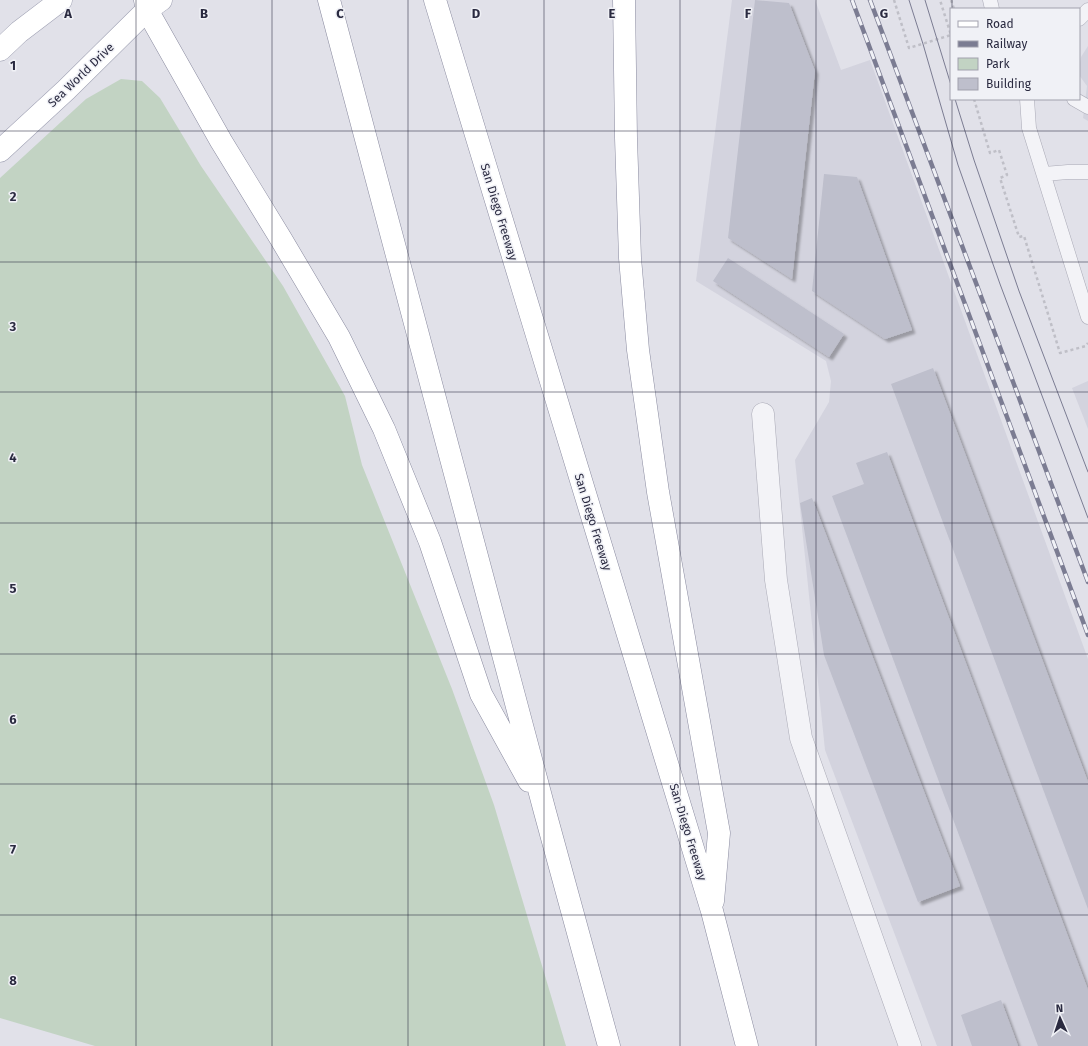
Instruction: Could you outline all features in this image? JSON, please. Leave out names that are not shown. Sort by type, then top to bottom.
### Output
[{"type":"main road","points":[[0,50],[19,32],[61,0]]},
{"type":"main road","points":[[329,0],[609,1046]]},
{"type":"main road","name":"San Diego Freeway","points":[[435,0],[712,911],[747,1046]]},
{"type":"main road","points":[[624,0],[630,258],[638,350],[659,500],[719,833],[712,911]]},
{"type":"main road","points":[[151,3],[221,141],[339,336],[384,429],[430,542],[481,694],[546,812]]},
{"type":"main road","name":"Sea World Drive","points":[[0,151],[66,90],[151,3]]},
{"type":"street","points":[[763,414],[776,580],[801,738],[910,1046]]},
{"type":"lane","points":[[1080,18],[1088,10]]},
{"type":"lane","points":[[1027,100],[1029,128],[1088,317]]},
{"type":"lane","points":[[1076,100],[1088,107]]},
{"type":"lane","points":[[1044,174],[1088,172]]},
{"type":"path","points":[[894,0],[909,48],[950,35]]},
{"type":"path","points":[[940,0],[950,32]]},
{"type":"path","points":[[974,100],[990,153],[999,150],[1007,176],[1000,178],[1019,237],[1024,236],[1060,353],[1086,346],[1088,343]]},
{"type":"shaded area","points":[[732,0],[815,0],[841,70],[870,60],[1088,659],[1088,1046],[937,1046],[825,750],[795,460],[829,402],[831,381],[826,361],[696,281]]},
{"type":"shaded area","points":[[1088,46],[1088,121],[1083,118],[1087,86],[1080,76],[1081,57]]},
{"type":"shaded area","points":[[1088,381],[1088,429],[1072,388]]},
{"type":"green space","points":[[121,79],[142,81],[160,98],[201,166],[283,286],[345,396],[362,465],[452,689],[494,805],[566,1046],[95,1046],[0,1018],[0,178],[86,99]]},
{"type":"building","points":[[755,0],[789,3],[815,71],[792,279],[728,238]]},
{"type":"building","points":[[824,174],[857,177],[912,330],[885,339],[812,291]]},
{"type":"building","points":[[728,258],[844,334],[829,357],[713,281]]},
{"type":"building","points":[[933,368],[1088,782],[1088,909],[891,384]]},
{"type":"building","points":[[887,452],[1088,990],[1088,1046],[1038,1046],[832,496],[864,484],[856,463]]},
{"type":"building","points":[[812,498],[960,886],[918,902],[824,655],[800,503]]},
{"type":"building","points":[[1001,1000],[1018,1046],[972,1046],[961,1015]]},
{"type":"tram line","points":[[909,0],[958,165],[1000,284],[1088,518]]},
{"type":"tram line","points":[[925,0],[950,82]]},
{"type":"tram line","points":[[955,100],[974,160],[1019,291],[1088,472]]},
{"type":"railway","points":[[852,0],[1088,635]]},
{"type":"railway","points":[[870,0],[1088,582]]}]
